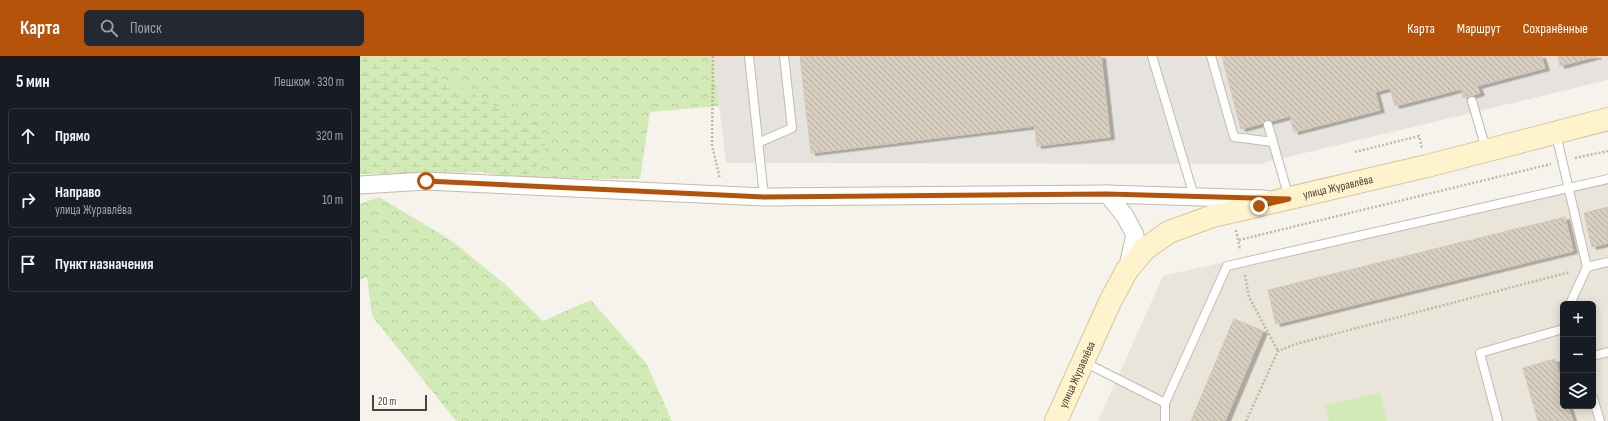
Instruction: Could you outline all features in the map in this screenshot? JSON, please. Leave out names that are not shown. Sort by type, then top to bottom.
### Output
[{"type":"street","name":"улица Журавлёва","points":[[1056,421],[1110,302],[1127,270],[1145,249],[1169,232],[1191,223],[1232,212],[1608,119]]},
{"type":"street","points":[[360,185],[426,181],[764,197],[1107,194],[1289,199]]},
{"type":"street","points":[[1107,194],[1125,216],[1135,235],[1127,270]]},
{"type":"lane","points":[[749,56],[764,197]]},
{"type":"lane","points":[[758,143],[792,128],[784,56]]},
{"type":"lane","points":[[1152,56],[1194,196]]},
{"type":"lane","points":[[1211,56],[1234,137],[1273,142]]},
{"type":"lane","points":[[1472,101],[1486,150]]},
{"type":"lane","points":[[1268,124],[1289,199]]},
{"type":"lane","points":[[1555,131],[1587,268],[1571,301]]},
{"type":"lane","points":[[1165,421],[1165,403],[1227,266],[1608,179]]},
{"type":"lane","points":[[1587,268],[1608,262]]},
{"type":"lane","points":[[1498,421],[1480,353],[1560,330]]},
{"type":"lane","points":[[1596,355],[1608,352]]},
{"type":"lane","points":[[1083,361],[1165,403]]},
{"type":"lane","points":[[1596,408],[1600,421]]},
{"type":"path","points":[[713,56],[712,145],[723,194]]},
{"type":"path","points":[[1238,240],[1608,151]]},
{"type":"path","points":[[1232,212],[1249,297],[1278,351]]},
{"type":"path","points":[[1246,421],[1278,351],[1296,344],[1587,268]]},
{"type":"shaded area","points":[[713,56],[1608,56],[1608,80],[1259,164],[726,163]]},
{"type":"shaded area","points":[[1608,174],[1608,421],[1098,421],[1163,276]]},
{"type":"green space","points":[[360,56],[713,56],[719,106],[650,112],[640,179],[525,178],[480,172],[360,174]]},
{"type":"green space","points":[[360,56],[424,56],[437,76],[506,111],[538,124],[544,140],[546,155],[525,178],[480,172],[360,174]]},
{"type":"green space","points":[[379,197],[452,241],[506,285],[543,321],[591,300],[646,363],[672,421],[456,421],[372,316],[367,277],[360,280],[360,204]]},
{"type":"green space","points":[[1380,393],[1387,421],[1329,421],[1325,405]]},
{"type":"building","points":[[800,56],[1101,56],[1110,137],[1037,146],[1035,126],[811,153]]},
{"type":"building","points":[[1222,56],[1541,56],[1545,68],[1477,86],[1480,93],[1463,98],[1461,89],[1395,106],[1390,88],[1375,92],[1380,110],[1294,132],[1290,116],[1241,129]]},
{"type":"building","points":[[1558,56],[1597,56],[1560,66]]},
{"type":"building","points":[[1608,207],[1608,243],[1592,247],[1584,213]]},
{"type":"building","points":[[1565,217],[1573,251],[1276,324],[1268,290]]},
{"type":"building","points":[[1234,319],[1263,331],[1225,421],[1191,421]]},
{"type":"building","points":[[1555,359],[1560,376],[1560,409],[1569,409],[1573,421],[1538,421],[1523,368]]},
{"type":"route","points":[[426,181],[764,197],[1107,194],[1289,199],[1259,206]]}]
